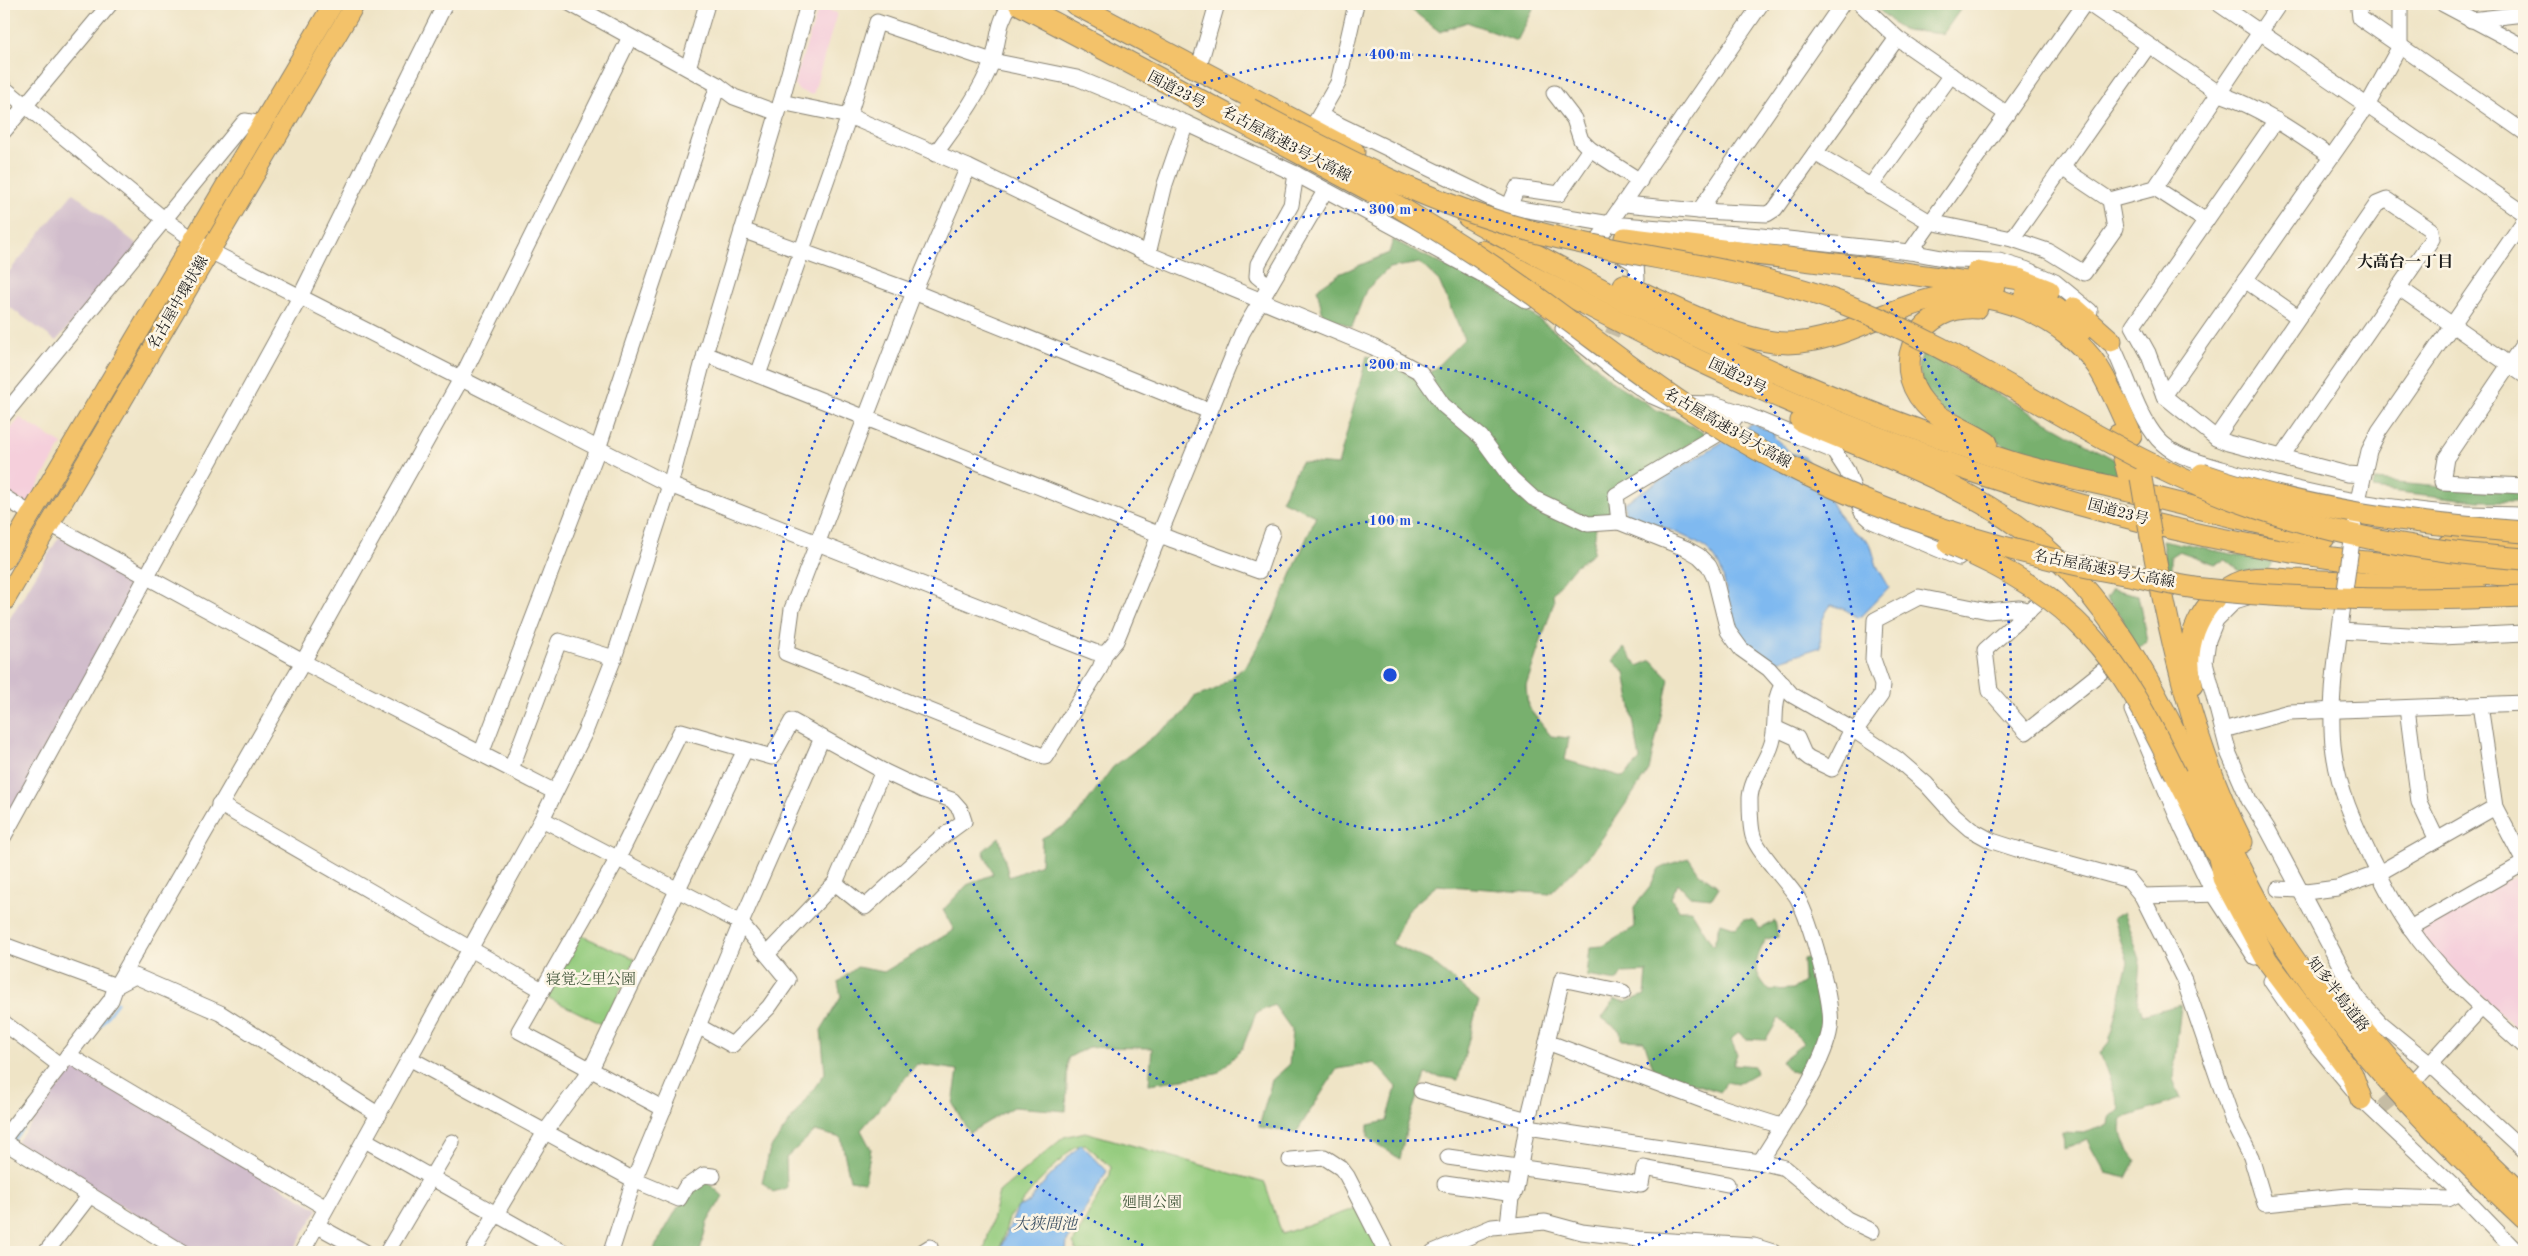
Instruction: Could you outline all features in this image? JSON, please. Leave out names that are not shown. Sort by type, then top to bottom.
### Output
[{"type":"highway","name":"国道23号","points":[[1011,4],[1374,196],[1769,393],[1888,440],[2016,485],[2128,516],[2233,541],[2330,558],[2524,577]]},
{"type":"highway","name":"名古屋高速3号大高線","points":[[1019,4],[1373,192],[1425,222],[1541,300],[1667,395],[1729,434],[1782,463],[1893,511],[1982,541],[2050,561],[2202,589],[2334,599],[2423,600],[2524,596]]},
{"type":"highway","name":"名古屋高速3号大高線","points":[[1052,4],[1333,153],[1486,223],[1600,247],[1745,274],[1834,300],[1863,311],[1934,345],[2148,462],[2212,492],[2298,522],[2356,537],[2409,547],[2524,559]]},
{"type":"highway","name":"国道23号","points":[[1074,4],[1198,70],[1316,122],[1486,223],[1647,311],[1832,396],[1943,439],[2017,464],[2328,538],[2524,549]]},
{"type":"highway","points":[[1111,4],[1111,10],[1118,23],[1141,40]]},
{"type":"highway","points":[[1486,223],[1515,217],[1625,238],[1718,249],[2000,275],[2042,287],[2066,301],[2111,341]]},
{"type":"highway","points":[[1486,223],[1726,328],[1774,342],[1821,340],[1939,298],[1965,297],[2001,301],[2032,312],[2073,340],[2085,352],[2097,366],[2131,435]]},
{"type":"highway","points":[[1872,264],[2007,288],[2038,298],[2057,309],[2080,330],[2102,359],[2126,404],[2135,476],[2145,534],[2174,654],[2204,755]]},
{"type":"highway","points":[[2017,464],[1978,437],[1954,427],[1936,414],[1925,404],[1915,388],[1910,359],[1913,346],[1920,332],[1941,313],[1970,308],[2005,313],[2033,324],[2064,343],[2099,388],[2135,476]]},
{"type":"highway","points":[[1769,393],[1794,417],[1938,480],[1978,500],[2043,546],[2077,580],[2127,646],[2155,695],[2201,789]]},
{"type":"highway","points":[[2070,421],[2130,444],[2182,467],[2220,480],[2286,498],[2361,514],[2524,532]]},
{"type":"highway","points":[[1782,463],[1861,505],[1985,559],[2020,578],[2055,601],[2092,636],[2118,669],[2138,700],[2219,858],[2278,958],[2319,1017],[2367,1078],[2423,1139],[2524,1226]]},
{"type":"highway","points":[[2145,534],[2154,627],[2183,740],[2201,789]]},
{"type":"highway","points":[[2428,545],[2524,541]]},
{"type":"highway","points":[[2204,755],[2202,716],[2190,678],[2190,654],[2195,629],[2201,614],[2228,587],[2244,580],[2266,579],[2518,590],[2524,586]]},
{"type":"highway","points":[[2202,589],[2231,597],[2333,607],[2424,611],[2524,610]]},
{"type":"highway","name":"知多半島道路","points":[[2204,755],[2254,866],[2307,957],[2386,1058],[2448,1124],[2524,1197]]},
{"type":"highway","name":"知多半島道路","points":[[2201,789],[2262,911],[2331,1013],[2404,1100],[2472,1169],[2524,1218]]},
{"type":"highway","points":[[2219,858],[2223,878],[2262,953],[2301,1008],[2352,1074],[2372,1106]]},
{"type":"main road","name":"名古屋中環状線","points":[[4,602],[50,524],[202,246],[263,124],[333,4]]},
{"type":"main road","name":"名古屋中環状線","points":[[4,560],[31,514],[355,4]]},
{"type":"street","points":[[4,131],[110,4]]},
{"type":"street","points":[[4,836],[300,297],[445,4]]},
{"type":"street","points":[[571,4],[718,85],[734,97],[780,108],[849,116],[968,167],[1148,254],[1373,347],[1420,372],[1443,405],[1481,437],[1511,478],[1533,498],[1588,524],[1619,522],[1687,549],[1699,556],[1709,566],[1715,579],[1728,631],[1741,649],[1769,669],[1792,695],[1853,730],[1897,759],[1926,784],[1954,816],[1970,830],[1992,841],[2017,849],[2129,880],[2142,896],[2184,980],[2232,1119],[2251,1157],[2265,1204],[2348,1196],[2448,1199],[2460,1193]]},
{"type":"street","points":[[688,68],[707,4]]},
{"type":"street","points":[[302,1252],[542,819],[586,732],[614,658],[670,486],[705,354],[780,108],[808,4]]},
{"type":"street","points":[[935,154],[975,97],[992,61],[1001,18],[1011,4]]},
{"type":"street","points":[[1198,70],[1217,4]]},
{"type":"street","points":[[1356,4],[1338,83],[1316,122],[1509,207],[1610,224],[1910,252],[1953,260],[1999,260],[2055,282],[2096,317],[2111,341],[2149,427],[2159,440],[2170,449],[2186,457],[2255,479],[2358,503],[2449,513],[2524,515]]},
{"type":"street","points":[[1637,279],[1636,264],[1598,240],[1625,204],[1761,4]]},
{"type":"street","points":[[1699,211],[1842,4]]},
{"type":"street","points":[[1860,4],[1897,38],[2007,114]]},
{"type":"street","points":[[1910,252],[2084,4]]},
{"type":"street","points":[[2089,4],[2220,94],[2244,102],[2276,120],[2330,156]]},
{"type":"street","points":[[2219,4],[2524,213]]},
{"type":"street","points":[[2110,200],[2155,188],[2279,4]]},
{"type":"street","points":[[2362,4],[2359,9],[2360,18],[2524,132]]},
{"type":"street","points":[[2164,396],[2330,156],[2367,106],[2400,46],[2400,4]]},
{"type":"street","points":[[2446,5],[2524,47]]},
{"type":"street","points":[[2471,20],[2496,10],[2524,14]]},
{"type":"street","points":[[758,376],[849,116],[877,22],[992,61],[1077,78],[1186,123],[1296,174],[1521,298],[1597,357],[1652,396],[1668,403],[1714,404],[1739,412],[1834,451],[1848,471],[1862,512],[1872,521],[1972,564],[2073,630],[2106,668],[2136,718],[2182,828],[2217,894],[2286,1004],[2315,1044],[2372,1106],[2517,1252]]},
{"type":"street","points":[[4,1138],[111,1000],[116,986],[219,804],[303,662],[462,379],[630,37]]},
{"type":"street","points":[[1625,204],[1699,211],[1767,214],[1776,210],[1897,38]]},
{"type":"street","points":[[2012,238],[2148,46]]},
{"type":"street","points":[[1870,187],[1951,75]]},
{"type":"street","points":[[481,754],[598,449],[718,85]]},
{"type":"street","points":[[4,88],[168,223],[202,246],[300,297],[670,486],[1094,652],[1105,654]]},
{"type":"street","points":[[1554,93],[1574,118],[1581,140],[1590,149],[1640,181]]},
{"type":"street","points":[[2276,120],[2133,326],[2148,353],[2164,396],[2216,438],[2228,443],[2348,474],[2363,475]]},
{"type":"street","points":[[4,415],[168,223],[245,121],[263,124]]},
{"type":"street","points":[[1148,254],[1165,184],[1186,123]]},
{"type":"street","points":[[1509,207],[1517,188],[1560,194],[1590,149]]},
{"type":"street","points":[[1815,153],[1930,222],[2012,238],[2048,251],[2084,273],[2115,229],[2110,200],[2062,168]]},
{"type":"street","points":[[968,167],[914,292],[792,609],[786,653],[1045,757],[1100,668],[1105,654],[1116,641],[1242,333],[1262,300],[1268,285],[1326,191]]},
{"type":"street","points":[[1268,285],[1257,276],[1258,264],[1291,205],[1296,174]]},
{"type":"street","points":[[2155,188],[2206,221]]},
{"type":"street","points":[[2216,438],[2377,204],[2387,200],[2431,230],[2432,239],[2282,456]]},
{"type":"street","points":[[2524,222],[2379,431],[2369,451],[2358,503],[2345,592],[2332,710],[2334,752],[2342,790],[2355,826],[2410,928],[2433,958],[2524,1046]]},
{"type":"street","points":[[742,230],[802,254],[914,292],[1209,411]]},
{"type":"street","points":[[2245,280],[2298,317]]},
{"type":"street","points":[[2398,287],[2524,375]]},
{"type":"street","points":[[1597,357],[1612,335]]},
{"type":"street","points":[[2524,344],[2446,458],[2442,482],[2524,486]]},
{"type":"street","points":[[705,354],[1159,534],[1259,571],[1272,532]]},
{"type":"street","points":[[1619,522],[1616,495],[1728,428],[1739,412]]},
{"type":"street","points":[[4,497],[31,514]]},
{"type":"street","points":[[50,524],[303,662],[555,792]]},
{"type":"street","points":[[2524,605],[2452,596],[2345,592],[2260,594],[2235,601],[2216,620],[2208,640],[2205,662],[2229,754],[2249,800],[2358,999],[2380,1023],[2430,1064],[2524,1151]]},
{"type":"street","points":[[1775,728],[1797,738],[1804,754],[1832,769],[1853,730],[1881,695],[1882,686],[1873,659],[1876,620],[1919,597],[1988,611],[2034,606]]},
{"type":"street","points":[[2034,606],[1985,650],[1990,691],[2026,732],[2106,668]]},
{"type":"street","points":[[2341,631],[2442,637],[2524,633]]},
{"type":"street","points":[[512,770],[559,640],[614,658]]},
{"type":"street","points":[[1760,1162],[1822,1053],[1830,1028],[1824,984],[1813,942],[1797,898],[1753,837],[1750,797],[1771,749],[1775,728],[1775,706],[1779,691],[1784,684]]},
{"type":"street","points":[[2223,730],[2289,712],[2524,703]]},
{"type":"street","points":[[2410,928],[2524,863],[2495,808],[2480,705]]},
{"type":"street","points":[[2408,708],[2419,802],[2437,840]]},
{"type":"street","points":[[664,1109],[590,1071],[519,1031],[618,858],[680,732],[772,757],[792,721],[883,771],[923,790],[952,800],[960,809],[964,821],[938,840],[865,907],[835,883]]},
{"type":"street","points":[[611,1252],[634,1180],[741,923],[822,738]]},
{"type":"street","points":[[473,1252],[545,1132],[590,1071],[745,750]]},
{"type":"street","points":[[767,954],[835,883],[883,771]]},
{"type":"street","points":[[219,804],[542,990]]},
{"type":"street","points":[[2278,889],[2306,892],[2337,888],[2379,873],[2495,808]]},
{"type":"street","points":[[542,819],[741,923],[788,980],[769,1007],[732,1045],[698,1026]]},
{"type":"street","points":[[2142,896],[2217,894]]},
{"type":"street","points":[[4,945],[116,986],[135,976],[220,1013],[379,1115]]},
{"type":"street","points":[[1508,1224],[1511,1198],[1514,1194],[1528,1123],[1562,979],[1622,992]]},
{"type":"street","points":[[2419,1076],[2482,1007]]},
{"type":"street","points":[[4,1023],[65,1060],[326,1208]]},
{"type":"street","points":[[1547,1042],[1718,1106],[1781,1126]]},
{"type":"street","points":[[410,1058],[634,1180],[679,1199],[686,1187],[704,1175],[713,1176]]},
{"type":"street","points":[[1421,1091],[1528,1123],[1760,1162],[1785,1168],[1846,1219],[1872,1231]]},
{"type":"street","points":[[365,1140],[496,1214],[555,1250]]},
{"type":"street","points":[[4,1142],[182,1252]]},
{"type":"street","points":[[387,1252],[452,1142]]},
{"type":"street","points":[[1290,1160],[1324,1156],[1341,1168],[1386,1252]]},
{"type":"street","points":[[1448,1158],[1640,1185],[1644,1168],[1727,1184]]},
{"type":"street","points":[[1445,1184],[1514,1194]]},
{"type":"street","points":[[46,1252],[90,1195]]},
{"type":"street","points":[[1433,1252],[1462,1238],[1492,1227],[1545,1222],[1582,1232],[1638,1239],[1754,1246],[1773,1252]]},
{"type":"street","points":[[316,1225],[365,1252]]},
{"type":"shaded area","points":[[819,7],[837,13],[813,95],[798,90],[794,83]]},
{"type":"shaded area","points":[[73,193],[139,246],[56,341],[4,303],[4,278]]},
{"type":"shaded area","points":[[20,418],[62,444],[27,504],[4,491],[4,437]]},
{"type":"shaded area","points":[[59,537],[141,577],[4,834],[4,628]]},
{"type":"shaded area","points":[[2524,871],[2524,1035],[2421,938],[2421,934],[2423,928]]},
{"type":"shaded area","points":[[76,1065],[318,1209],[292,1252],[195,1252],[17,1142]]},
{"type":"green space","points":[[1404,4],[1536,4],[1517,41],[1467,22],[1440,32]]},
{"type":"green space","points":[[1872,4],[1964,4],[1943,34],[1902,30]]},
{"type":"green space","points":[[1393,240],[1510,298],[1573,345],[1613,382],[1657,410],[1683,421],[1706,434],[1613,491],[1615,509],[1597,518],[1593,553],[1575,566],[1553,593],[1554,602],[1526,686],[1528,707],[1551,736],[1569,738],[1565,760],[1623,777],[1640,760],[1625,672],[1613,661],[1624,648],[1638,666],[1652,660],[1669,679],[1649,770],[1592,853],[1550,894],[1437,885],[1407,911],[1392,944],[1430,961],[1479,1001],[1458,1080],[1425,1074],[1407,1126],[1400,1159],[1368,1138],[1368,1125],[1387,1121],[1396,1087],[1375,1063],[1337,1069],[1296,1133],[1259,1127],[1272,1080],[1289,1065],[1292,1030],[1274,1005],[1256,1013],[1242,1049],[1217,1074],[1149,1084],[1152,1048],[1088,1047],[1068,1058],[1066,1111],[1013,1107],[969,1133],[953,1104],[958,1070],[917,1064],[861,1130],[871,1149],[865,1182],[850,1180],[841,1138],[815,1131],[786,1158],[787,1188],[773,1192],[762,1182],[770,1149],[825,1073],[821,1030],[841,997],[838,982],[857,967],[884,972],[954,930],[943,910],[967,885],[993,874],[983,851],[999,837],[1009,877],[1041,864],[1042,838],[1072,822],[1113,767],[1182,715],[1194,698],[1216,689],[1247,665],[1272,620],[1316,516],[1281,500],[1301,462],[1338,465],[1367,356],[1390,363],[1421,382],[1464,339],[1439,281],[1420,263],[1389,268],[1366,290],[1352,327],[1323,315],[1317,289],[1339,274],[1389,253]]},
{"type":"green space","points":[[1923,352],[2117,461],[2119,476],[2006,446],[1942,411],[1925,390],[1918,366]]},
{"type":"green space","points":[[2375,481],[2474,490],[2524,491],[2524,501],[2478,501],[2372,489]]},
{"type":"green space","points":[[2162,540],[2272,562],[2268,570],[2241,572],[2226,560],[2215,564],[2179,551],[2171,556],[2171,570],[2167,572]]},
{"type":"green space","points":[[2112,589],[2138,595],[2147,642],[2137,650],[2122,619],[2106,598]]},
{"type":"green space","points":[[1689,858],[1699,873],[1719,887],[1712,898],[1690,896],[1678,883],[1671,898],[1679,910],[1691,910],[1713,946],[1721,923],[1736,928],[1744,919],[1753,920],[1760,929],[1775,921],[1778,937],[1766,939],[1756,966],[1759,977],[1769,990],[1793,989],[1804,982],[1803,959],[1812,957],[1826,1028],[1804,1074],[1790,1071],[1781,1061],[1804,1043],[1779,1018],[1766,1040],[1746,1039],[1738,1032],[1731,1040],[1737,1054],[1733,1064],[1754,1066],[1756,1073],[1737,1084],[1726,1082],[1721,1092],[1654,1071],[1644,1041],[1621,1040],[1620,1031],[1602,1018],[1615,999],[1626,1002],[1645,995],[1647,972],[1622,973],[1617,981],[1587,976],[1590,947],[1603,946],[1635,927],[1634,907],[1650,887],[1658,870]]},
{"type":"green space","points":[[2123,912],[2140,959],[2137,999],[2143,1015],[2181,1004],[2173,1079],[2181,1099],[2124,1118],[2121,1129],[2123,1140],[2136,1160],[2127,1178],[2106,1173],[2088,1140],[2064,1149],[2063,1132],[2084,1133],[2108,1125],[2109,1117],[2121,1110],[2100,1053],[2109,1042],[2128,962],[2113,918]]},
{"type":"green space","name":"寝覚之里公園","points":[[580,935],[635,959],[604,1025],[547,997]]},
{"type":"green space","name":"廻間公園","points":[[1085,1132],[1265,1183],[1282,1234],[1359,1207],[1387,1252],[1077,1252],[1073,1243],[1110,1175],[1111,1167],[1085,1144],[1074,1147],[1037,1184],[1009,1218],[999,1252],[984,1252],[999,1192],[1064,1137]]},
{"type":"green space","points":[[706,1181],[723,1196],[707,1223],[700,1252],[652,1252],[678,1207]]},
{"type":"water","points":[[1752,424],[1774,432],[1774,437],[1791,453],[1805,457],[1837,513],[1851,529],[1870,543],[1877,566],[1889,587],[1859,618],[1844,609],[1831,605],[1821,625],[1821,647],[1774,662],[1750,646],[1738,633],[1730,612],[1723,577],[1714,557],[1706,549],[1689,538],[1625,513],[1624,503],[1668,475],[1668,471],[1673,466],[1678,469]]},
{"type":"water","name":"大狭間池","points":[[1081,1144],[1107,1171],[1067,1241],[1066,1252],[999,1252],[1018,1207],[1030,1202],[1039,1188]]},
{"type":"waterway","points":[[145,255],[159,238]]},
{"type":"waterway","points":[[77,1056],[117,1003]]},
{"type":"waterway","points":[[12,1142],[72,1063]]},
{"type":"tunnel","points":[[1612,335],[1622,311]]},
{"type":"tunnel","points":[[2382,1107],[2407,1087]]},
{"type":"district","name":"大高台一丁目","points":[[2405,263]]}]
